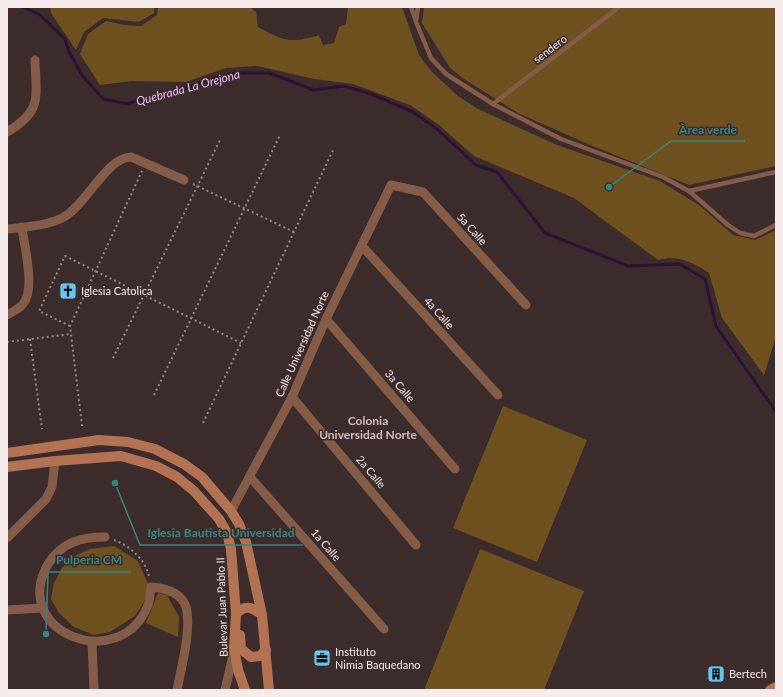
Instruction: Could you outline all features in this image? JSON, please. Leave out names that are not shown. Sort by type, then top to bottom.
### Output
[{"type":"main road","points":[[7,453],[99,440],[128,442],[155,449],[184,464],[202,477],[231,511],[239,524],[246,542],[262,615],[268,690]]},
{"type":"main road","name":"Bulevar Juan Pablo II","points":[[7,467],[55,461],[121,456],[156,466],[176,477],[194,491],[219,519],[227,533],[233,567],[236,614],[234,648],[238,670],[245,690]]},
{"type":"main road","points":[[236,614],[241,608],[246,607],[254,608],[262,615]]},
{"type":"main road","points":[[235,627],[240,633],[241,649],[247,655],[251,657],[260,656],[266,650]]},
{"type":"main road","points":[[770,690],[776,687]]},
{"type":"street","points":[[7,132],[25,121],[36,101],[35,60]]},
{"type":"street","points":[[7,229],[47,223],[64,217],[78,207],[115,163],[123,157],[131,157],[184,180]]},
{"type":"street","name":"Calle Universidad Norte","points":[[231,511],[292,397],[326,319],[391,185]]},
{"type":"street","name":"5a Calle","points":[[391,185],[423,192],[526,305]]},
{"type":"street","points":[[7,315],[22,304],[28,294],[29,281],[22,227]]},
{"type":"street","name":"4a Calle","points":[[362,246],[498,395]]},
{"type":"street","name":"3a Calle","points":[[326,319],[455,469]]},
{"type":"street","name":"2a Calle","points":[[292,397],[416,545]]},
{"type":"street","points":[[7,538],[46,499],[52,487],[55,461]]},
{"type":"street","name":"1a Calle","points":[[250,477],[384,629]]},
{"type":"street","points":[[105,537],[86,537],[68,544],[53,556],[44,573],[41,592],[42,608],[57,628],[74,638],[92,642],[110,640],[126,633],[135,625],[148,605],[151,587],[164,588],[174,593],[182,600],[186,608],[187,635],[177,690]]},
{"type":"street","points":[[7,610],[42,608]]},
{"type":"street","points":[[92,642],[94,690]]},
{"type":"street","points":[[226,690],[234,648]]},
{"type":"lane","points":[[411,7],[431,58],[446,74],[492,104],[560,139],[663,177],[689,191],[728,226],[740,233],[754,236],[776,225]]},
{"type":"lane","points":[[416,22],[418,7]]},
{"type":"lane","name":"sendero","points":[[492,104],[619,7]]},
{"type":"lane","points":[[689,191],[776,172]]},
{"type":"path","points":[[154,395],[280,135]]},
{"type":"path","points":[[113,358],[221,138]]},
{"type":"path","points":[[203,423],[334,148]]},
{"type":"path","points":[[82,426],[70,326],[146,163]]},
{"type":"path","points":[[184,180],[294,232]]},
{"type":"path","points":[[70,326],[39,311],[65,256],[241,343]]},
{"type":"path","points":[[7,342],[71,334]]},
{"type":"path","points":[[30,339],[42,429]]},
{"type":"path","points":[[105,537],[119,542],[131,550],[141,560],[148,573],[151,587]]},
{"type":"shaded area","points":[[50,7],[154,7],[154,13],[139,22],[103,18],[84,32],[76,50],[51,13]]},
{"type":"shaded area","points":[[158,7],[250,7],[256,12],[258,27],[267,32],[287,40],[301,40],[319,35],[323,45],[334,43],[339,27],[346,24],[348,7],[402,7],[419,55],[431,71],[458,96],[478,109],[557,145],[660,181],[699,205],[733,235],[755,240],[776,230],[776,337],[764,375],[722,318],[709,273],[685,260],[673,258],[658,260],[574,198],[474,156],[439,125],[410,105],[353,84],[315,79],[257,66],[226,68],[186,82],[132,81],[100,85],[80,54],[88,34],[106,21],[124,25],[141,26],[157,15]]},
{"type":"shaded area","points":[[424,7],[776,7],[776,166],[689,185],[588,144],[518,113],[464,79],[450,68],[422,23]]},
{"type":"shaded area","points":[[503,406],[587,440],[537,562],[453,528]]},
{"type":"shaded area","points":[[114,546],[138,561],[148,584],[146,599],[135,616],[110,632],[94,635],[74,627],[59,613],[51,599],[54,583],[62,568],[72,557],[90,549]]},
{"type":"shaded area","points":[[480,549],[584,591],[544,690],[424,690]]},
{"type":"shaded area","points":[[158,593],[167,595],[179,617],[178,637],[146,623]]},
{"type":"waterway","name":"Quebrada La Orejona","points":[[23,7],[39,14],[65,39],[69,52],[82,75],[103,99],[128,104],[140,99],[181,90],[208,80],[235,73],[269,73],[314,90],[343,86],[369,93],[413,112],[437,129],[476,165],[497,172],[545,233],[628,266],[680,264],[705,279],[716,326],[776,412]]},
{"type":"place","name":"Àrea verde","points":[[609,187]]},
{"type":"place","name":"Iglesia Catolica","points":[[68,291]]},
{"type":"place","name":"Iglesia Bautista Universidad","points":[[115,483]]},
{"type":"place","name":"Pulperia CM","points":[[46,634]]},
{"type":"place","name":"Instituto Nimia Baquedano","points":[[322,658]]},
{"type":"place","name":"Bertech","points":[[716,674]]},
{"type":"district","name":"Colonia Universidad Norte","points":[[368,428]]}]
